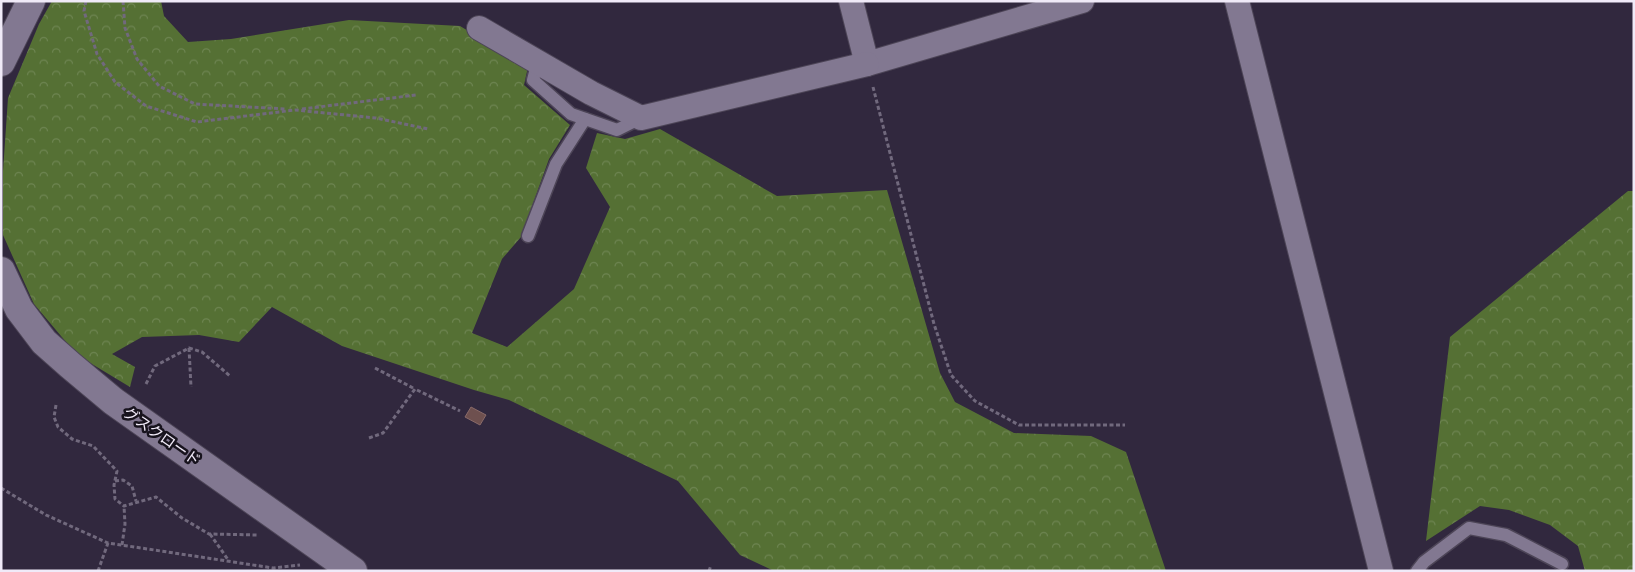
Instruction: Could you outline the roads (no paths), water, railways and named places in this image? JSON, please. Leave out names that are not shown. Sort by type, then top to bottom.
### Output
[{"type":"street","points":[[1,62],[31,1]]},
{"type":"street","points":[[851,1],[867,64]]},
{"type":"street","points":[[478,28],[591,93],[641,118],[867,64],[1082,1]]},
{"type":"street","points":[[1238,1],[1381,571]]},
{"type":"street","name":"グスクロード","points":[[1,271],[19,309],[44,342],[70,365],[113,401],[345,566]]},
{"type":"lane","points":[[538,61],[533,80],[572,114],[617,130],[641,118]]},
{"type":"lane","points":[[528,236],[556,164],[585,119]]},
{"type":"lane","points":[[1417,571],[1424,562],[1469,528],[1506,535],[1562,564]]}]
